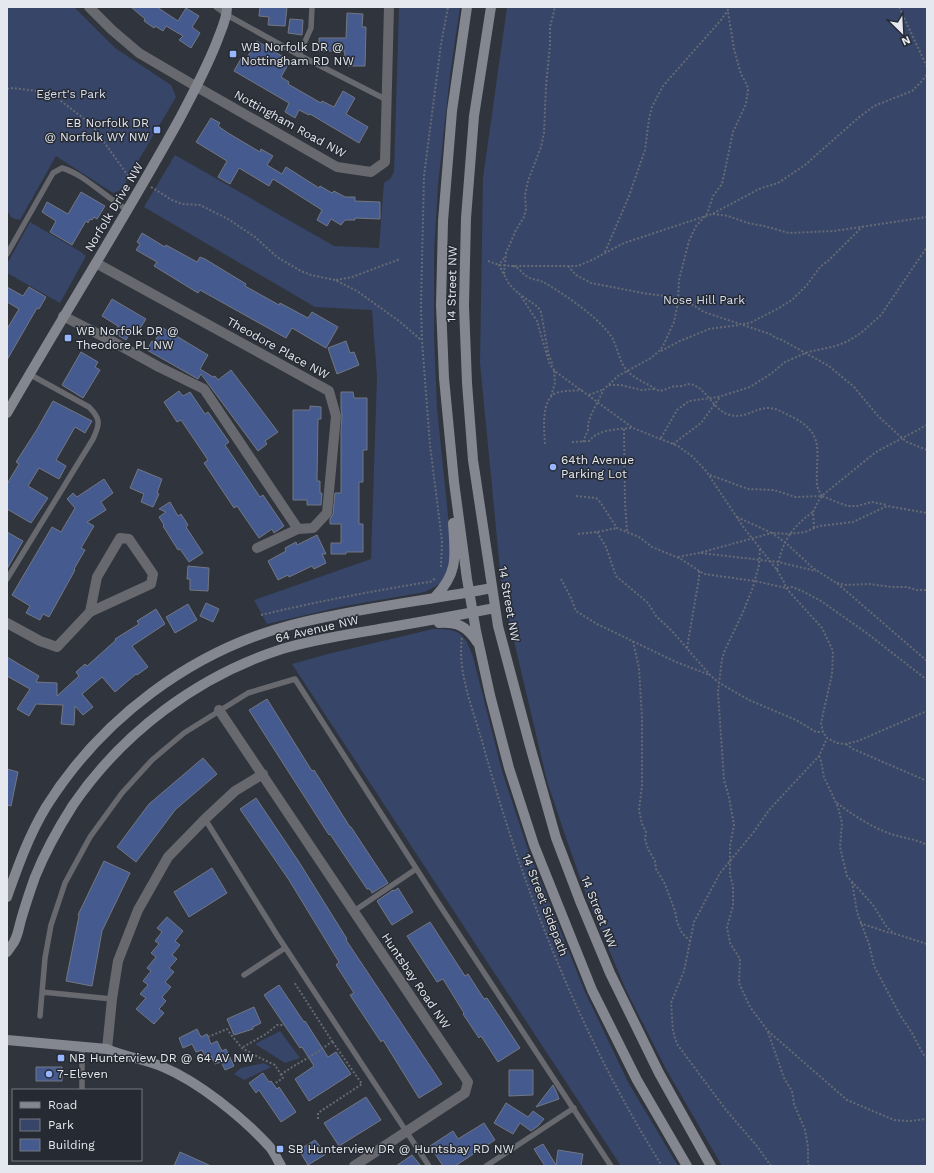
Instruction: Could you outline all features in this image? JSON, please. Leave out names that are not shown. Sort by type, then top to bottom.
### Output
[{"type":"main road","name":"14 Street NW","points":[[467,7],[452,111],[443,221],[442,306],[444,378],[454,482],[469,593],[478,645],[509,768],[540,859],[592,990],[637,1080],[687,1166]]},
{"type":"main road","name":"14 Street NW","points":[[491,7],[474,116],[466,218],[464,306],[467,383],[473,460],[500,637],[556,838],[580,901],[610,973],[659,1073],[712,1166]]},
{"type":"main road","name":"Norfolk Drive NW","points":[[7,412],[144,182],[196,87],[214,50],[227,11]]},
{"type":"main road","points":[[435,597],[451,577],[455,554],[451,492],[454,482]]},
{"type":"main road","name":"64 Avenue NW","points":[[7,897],[28,841],[46,807],[66,778],[92,746],[122,716],[154,691],[190,667],[224,649],[254,636],[290,625],[328,616],[492,588]]},
{"type":"main road","name":"64 Avenue NW","points":[[7,952],[15,941],[36,876],[54,837],[73,806],[98,772],[122,747],[150,721],[182,697],[220,675],[254,659],[282,649],[309,642],[495,608]]},
{"type":"main road","points":[[409,624],[455,624],[464,627],[473,636],[478,645]]},
{"type":"main road","points":[[7,1040],[82,1048],[107,1049],[163,1067],[200,1087],[236,1116],[269,1146],[281,1166]]},
{"type":"street","points":[[89,7],[112,30],[139,53],[196,87]]},
{"type":"street","name":"Nottingham Road NW","points":[[196,87],[337,168],[371,172],[385,162],[389,7]]},
{"type":"street","name":"Theodore Place NW","points":[[96,263],[329,391],[336,416],[328,513],[313,528],[298,529],[257,548]]},
{"type":"street","points":[[63,316],[204,389],[298,529]]},
{"type":"street","points":[[7,623],[40,641],[56,647],[90,612],[151,584],[153,574],[130,539],[120,538],[97,577],[90,612]]},
{"type":"street","name":"Huntsbay Road NW","points":[[219,710],[468,1082],[465,1093],[354,1166]]},
{"type":"street","points":[[107,1049],[112,999],[118,961],[138,910],[168,857],[205,818],[235,790],[263,774]]},
{"type":"lane","points":[[216,7],[227,11],[299,55],[387,100]]},
{"type":"lane","points":[[299,55],[311,28],[312,7]]},
{"type":"lane","points":[[7,254],[53,173],[62,168],[72,171],[114,202],[128,210]]},
{"type":"lane","points":[[7,579],[93,439],[98,428],[98,420],[95,413],[89,407],[29,374]]},
{"type":"lane","points":[[40,1016],[45,958],[51,925],[65,883],[90,837],[122,793],[152,760],[184,733],[248,693],[295,679],[416,869],[611,1166]]},
{"type":"lane","points":[[205,818],[285,948],[429,1166]]},
{"type":"lane","points":[[354,911],[416,869]]},
{"type":"lane","points":[[244,974],[285,948]]},
{"type":"lane","points":[[42,992],[112,999]]},
{"type":"lane","points":[[82,1048],[82,1089]]},
{"type":"lane","points":[[486,1166],[574,1108]]},
{"type":"path","points":[[504,274],[505,257],[516,230],[524,217],[526,209],[525,195],[528,181],[541,147],[544,133],[550,27],[555,7]]},
{"type":"path","points":[[604,252],[621,217],[645,150],[649,119],[657,96],[663,86],[728,12],[730,7]]},
{"type":"path","points":[[899,7],[927,67]]},
{"type":"path","points":[[659,351],[671,331],[678,299],[679,280],[685,252],[692,234],[703,216],[707,214],[713,196],[722,184],[733,132],[746,104],[748,90],[747,84],[741,74],[734,49],[728,12]]},
{"type":"path","points":[[488,260],[511,266],[578,266],[624,243],[712,214],[759,189],[778,183],[805,165],[858,118],[874,106],[912,90],[927,74]]},
{"type":"path","points":[[7,89],[13,88],[36,91],[57,98],[91,124],[129,177]]},
{"type":"path","points":[[155,190],[182,204],[200,205],[228,219],[255,237],[277,257],[301,271],[311,275],[335,280],[356,291],[376,304],[422,341]]},
{"type":"path","points":[[712,214],[728,216],[748,223],[789,233],[808,233],[862,228],[883,223],[927,217]]},
{"type":"path","points":[[583,442],[588,430],[591,415],[604,389],[618,376],[651,358],[659,351],[680,341],[709,329],[750,322],[779,308],[792,300],[807,285],[820,267],[862,228]]},
{"type":"path","points":[[661,439],[679,408],[689,401],[709,399],[750,387],[772,373],[785,362],[806,353],[829,348],[848,341],[861,333],[874,323],[885,309],[927,247]]},
{"type":"path","points":[[499,264],[505,257]]},
{"type":"path","points":[[335,280],[352,277],[400,259]]},
{"type":"path","points":[[499,264],[508,284],[540,308],[543,318],[548,352],[556,377],[545,413],[545,444]]},
{"type":"path","points":[[511,266],[519,269],[529,278],[545,283],[572,299],[594,317],[608,332],[616,345],[621,361],[628,370],[634,377],[655,389],[660,391],[672,386],[690,384],[700,389],[714,404],[732,416],[743,416],[763,408],[773,408],[798,419],[805,424],[817,442],[817,486],[822,496]]},
{"type":"path","points":[[568,266],[576,275],[591,283],[672,297],[693,305],[704,312],[770,334],[829,366],[854,387],[878,416],[902,438],[907,442],[927,450]]},
{"type":"path","points":[[519,293],[536,320],[550,365],[560,375],[598,401],[633,428],[673,444],[693,457],[709,475],[736,517],[777,570],[786,588],[822,628],[833,651],[832,674],[821,723],[822,732],[827,738],[837,743],[846,744],[858,741],[927,711]]},
{"type":"path","points":[[608,385],[621,385],[641,390],[655,389]]},
{"type":"path","points":[[589,395],[604,389]]},
{"type":"path","points":[[551,396],[558,392],[582,390]]},
{"type":"path","points":[[673,444],[700,423],[720,396]]},
{"type":"path","points":[[814,528],[813,512],[818,500],[822,496],[876,452],[927,426]]},
{"type":"path","points":[[572,442],[589,441],[601,432],[633,428]]},
{"type":"path","points":[[624,429],[627,532]]},
{"type":"path","points":[[709,475],[748,489],[774,490],[795,497],[822,496],[847,506],[857,506],[872,502],[927,513]]},
{"type":"path","points":[[576,496],[596,498],[617,528]]},
{"type":"path","points":[[676,558],[772,533],[789,534],[805,532],[814,528],[853,522],[887,506]]},
{"type":"path","points":[[777,570],[778,562],[789,534],[798,523],[813,512]]},
{"type":"path","points":[[736,517],[772,533],[786,543],[820,573]]},
{"type":"path","points":[[578,534],[617,528],[639,537],[652,547],[676,558],[704,574],[755,581],[786,588],[792,587],[802,591],[868,634],[927,680]]},
{"type":"path","points":[[597,532],[606,547],[616,576],[648,603],[656,616],[687,648],[710,676],[758,705],[796,720],[816,732],[822,732]]},
{"type":"path","points":[[760,549],[755,581],[743,612],[725,650],[718,682],[718,702],[724,780],[734,821],[730,846],[732,906],[727,927],[730,942],[740,959],[740,984],[750,1007],[768,1031],[847,1100],[894,1120],[909,1121],[927,1119]]},
{"type":"path","points":[[699,553],[778,562],[808,568],[820,573],[835,582],[926,660],[927,665]]},
{"type":"path","points":[[687,648],[699,571]]},
{"type":"path","points":[[261,615],[360,593],[422,584],[430,582],[438,577]]},
{"type":"path","points":[[561,579],[576,611],[591,621],[676,662],[710,676]]},
{"type":"path","points":[[835,582],[845,585],[869,584],[927,590]]},
{"type":"path","name":"14 Street Sidepath","points":[[462,634],[460,651],[467,690],[516,856],[533,902],[569,990],[596,1048],[619,1093],[662,1166]]},
{"type":"path","points":[[634,641],[639,668],[642,718],[642,786],[640,810],[642,824],[646,832],[645,839],[648,849],[655,861],[656,869],[665,884],[676,911],[677,922],[682,933],[690,941]]},
{"type":"path","points":[[771,1166],[757,1146],[726,1110],[677,1044],[673,1031],[671,1003],[684,971],[694,922],[720,873],[754,834],[769,810],[819,756],[827,738]]},
{"type":"path","points":[[846,744],[853,749],[927,781]]},
{"type":"path","points":[[819,756],[824,777],[836,802],[842,823],[840,847],[847,876],[873,905],[886,926],[893,933]]},
{"type":"path","points":[[836,802],[850,813],[890,834],[922,842],[927,845]]},
{"type":"path","points":[[851,880],[857,912],[869,944],[874,966],[894,1001],[900,1015],[923,1054],[927,1058]]},
{"type":"path","points":[[860,922],[927,944]]},
{"type":"path","points":[[294,982],[362,1084],[318,1113],[318,1119]]},
{"type":"path","points":[[242,1048],[266,1034],[277,1025],[285,1024]]},
{"type":"path","points":[[208,1037],[227,1029],[242,1048],[275,1065],[283,1078],[274,1084]]},
{"type":"path","points":[[768,1031],[784,1078],[792,1091],[794,1104],[805,1130],[809,1166]]},
{"type":"path","points":[[281,1075],[296,1064],[324,1048],[332,1041]]},
{"type":"green space","name":"Egert's Park","points":[[7,7],[74,7],[115,48],[171,85],[176,97],[121,190],[113,193],[56,156],[20,220],[12,218],[7,211]]},
{"type":"green space","points":[[399,7],[460,7],[450,75],[438,185],[434,252],[434,337],[437,408],[451,545],[448,568],[443,582],[425,592],[340,607],[267,624],[254,600],[371,559],[377,377],[372,310],[315,307],[144,207],[175,155],[334,246],[379,248],[384,183],[391,178],[394,171]]},
{"type":"green space","name":"Nose Hill Park","points":[[507,7],[927,7],[927,1166],[722,1166],[666,1069],[626,990],[588,900],[547,781],[502,590],[480,363],[483,178]]},
{"type":"green space","points":[[30,222],[86,256],[60,303],[7,273],[7,264]]},
{"type":"green space","points":[[433,629],[455,631],[464,637],[467,642],[473,657],[502,771],[527,847],[585,992],[628,1082],[678,1166],[621,1166],[292,664]]},
{"type":"green space","points":[[280,1031],[300,1058],[285,1063],[255,1044]]},
{"type":"green space","points":[[264,1063],[271,1067],[244,1080],[234,1074],[241,1068]]},
{"type":"building","points":[[131,7],[157,7],[178,21],[186,8],[199,16],[192,27],[200,33],[191,48],[179,40],[183,36],[166,26],[163,31],[155,26],[154,28],[144,21],[145,19]]},
{"type":"building","points":[[260,7],[287,7],[285,26],[268,25],[269,17],[259,16]]},
{"type":"building","points":[[347,13],[363,14],[362,27],[366,27],[365,66],[348,66],[348,57],[344,57],[345,51],[319,51],[319,38],[346,38]]},
{"type":"building","points":[[290,19],[303,20],[302,35],[288,33]]},
{"type":"building","points":[[257,41],[290,61],[281,77],[289,82],[288,84],[321,103],[322,101],[334,107],[343,91],[355,98],[346,114],[368,127],[359,143],[310,114],[309,115],[299,110],[295,118],[285,112],[289,103],[234,71],[242,57],[246,59]]},
{"type":"building","points":[[211,118],[220,123],[218,126],[228,133],[260,152],[261,149],[273,156],[267,165],[282,174],[286,167],[319,188],[320,186],[332,193],[334,191],[345,197],[355,197],[355,201],[380,202],[380,219],[355,218],[355,220],[345,220],[341,225],[331,219],[327,226],[317,220],[322,210],[273,179],[269,186],[239,168],[230,184],[218,177],[227,161],[196,142]]},
{"type":"building","points":[[81,192],[105,206],[97,219],[94,217],[92,220],[90,219],[88,223],[86,221],[72,245],[50,232],[56,221],[42,212],[47,202],[68,214]]},
{"type":"building","points":[[142,233],[165,247],[166,245],[197,262],[200,257],[205,259],[246,284],[245,286],[279,305],[280,303],[308,318],[312,312],[338,327],[326,348],[292,328],[286,338],[200,290],[198,293],[154,266],[157,262],[136,250],[140,244],[137,242]]},
{"type":"building","points":[[7,287],[23,296],[29,287],[46,297],[39,309],[37,308],[7,360],[7,329],[19,309],[7,302]]},
{"type":"building","points":[[112,299],[146,319],[135,336],[130,333],[126,340],[114,333],[118,326],[102,316]]},
{"type":"building","points":[[163,328],[208,355],[200,369],[213,377],[215,376],[218,380],[231,370],[278,432],[265,441],[267,444],[258,451],[201,374],[198,379],[147,350],[152,341],[154,342]]},
{"type":"building","points":[[346,341],[350,353],[354,352],[359,365],[337,374],[328,348]]},
{"type":"building","points":[[81,352],[98,362],[95,367],[100,370],[83,398],[62,385]]},
{"type":"building","points":[[179,391],[183,396],[190,392],[205,414],[208,412],[229,442],[225,445],[260,497],[263,495],[284,526],[274,533],[272,529],[259,538],[237,506],[234,508],[204,463],[208,460],[181,420],[177,422],[164,402]]},
{"type":"building","points":[[341,392],[353,392],[354,398],[367,398],[367,450],[363,450],[363,482],[359,482],[359,524],[363,524],[363,552],[331,554],[331,543],[341,543],[341,524],[330,524],[330,519],[333,514],[335,493],[341,493]]},
{"type":"building","points":[[53,401],[92,421],[85,433],[75,427],[56,460],[66,466],[59,479],[39,468],[28,486],[48,498],[31,523],[7,509],[7,484],[19,464],[16,462]]},
{"type":"building","points":[[310,406],[321,407],[321,419],[318,419],[317,481],[320,481],[320,493],[322,493],[321,505],[307,505],[307,500],[293,500],[293,410],[310,410]]},
{"type":"building","points":[[138,469],[162,479],[157,493],[159,494],[153,507],[141,502],[144,494],[130,488]]},
{"type":"building","points":[[104,479],[113,493],[101,502],[106,510],[87,522],[94,526],[81,548],[85,550],[49,617],[43,614],[40,620],[26,613],[30,606],[12,595],[52,527],[61,532],[75,508],[67,499],[73,493],[77,497]]},
{"type":"building","points":[[170,502],[178,516],[181,514],[188,525],[186,527],[203,553],[189,562],[180,549],[178,550],[159,517],[166,512],[159,509]]},
{"type":"building","points":[[7,532],[23,541],[7,569]]},
{"type":"building","points":[[317,535],[326,554],[322,554],[326,563],[314,569],[312,566],[289,577],[288,575],[278,580],[268,561],[286,551],[285,548],[296,542],[297,545]]},
{"type":"building","points":[[188,566],[209,568],[208,591],[190,590],[190,579],[187,579]]},
{"type":"building","points":[[206,603],[219,609],[213,622],[200,616]]},
{"type":"building","points":[[188,604],[197,620],[175,633],[166,617]]},
{"type":"building","points":[[156,609],[165,624],[132,646],[148,667],[137,675],[136,674],[115,692],[102,677],[82,694],[93,707],[83,715],[75,706],[74,725],[61,724],[63,705],[36,704],[29,716],[17,709],[30,689],[7,676],[7,657],[39,676],[36,682],[57,683],[57,696],[79,676],[76,672],[85,664],[87,666],[116,640],[115,639],[139,624],[137,621]]},
{"type":"building","points":[[267,699],[312,771],[314,770],[388,883],[372,893],[370,889],[367,889],[330,834],[329,835],[249,710]]},
{"type":"building","points":[[203,758],[217,774],[175,810],[136,862],[117,847],[149,804]]},
{"type":"building","points":[[7,769],[18,772],[11,806],[7,805]]},
{"type":"building","points":[[256,798],[299,862],[347,939],[346,940],[442,1084],[419,1098],[383,1040],[381,1042],[350,995],[354,993],[336,965],[339,962],[289,880],[240,809]]},
{"type":"building","points":[[104,861],[130,873],[102,931],[92,986],[66,981],[78,915]]},
{"type":"building","points":[[212,868],[227,893],[189,917],[174,892]]},
{"type":"building","points":[[398,888],[413,912],[392,925],[377,901]]},
{"type":"building","points":[[167,917],[183,931],[175,941],[180,945],[172,955],[177,959],[169,968],[174,972],[165,982],[171,987],[162,997],[166,1001],[159,1009],[164,1013],[154,1024],[136,1009],[146,998],[140,994],[148,985],[143,981],[151,971],[147,968],[156,957],[151,953],[159,944],[155,941],[162,932],[157,928]]},
{"type":"building","points":[[430,922],[465,976],[468,974],[484,999],[487,998],[520,1048],[498,1062],[481,1036],[479,1038],[463,1014],[464,1013],[443,979],[437,982],[407,936]]},
{"type":"building","points":[[279,985],[304,1022],[305,1021],[328,1057],[336,1052],[351,1074],[309,1101],[295,1079],[314,1066],[264,995]]},
{"type":"building","points":[[254,1007],[261,1023],[253,1027],[253,1029],[234,1035],[227,1019]]},
{"type":"building","points":[[197,1029],[201,1037],[207,1034],[211,1044],[217,1041],[222,1051],[226,1049],[234,1066],[225,1070],[221,1062],[215,1064],[211,1056],[206,1058],[202,1050],[196,1052],[192,1044],[183,1048],[179,1038]]},
{"type":"building","name":"7-Eleven","points":[[36,1067],[62,1067],[62,1081],[36,1081]]},
{"type":"building","points":[[509,1070],[533,1070],[533,1095],[509,1096]]},
{"type":"building","points":[[263,1073],[269,1082],[271,1081],[277,1089],[279,1087],[296,1112],[281,1122],[259,1090],[256,1093],[249,1083]]},
{"type":"building","points":[[553,1085],[559,1099],[536,1107]]},
{"type":"building","points":[[366,1097],[381,1120],[339,1146],[324,1123]]},
{"type":"building","points":[[506,1103],[528,1117],[533,1111],[544,1119],[531,1131],[520,1123],[513,1134],[494,1123]]},
{"type":"building","points":[[484,1123],[495,1140],[455,1166],[443,1166],[430,1146],[453,1131],[458,1139]]},
{"type":"building","points":[[315,1140],[326,1154],[308,1165],[299,1150]]},
{"type":"building","points":[[543,1144],[556,1165],[558,1150],[583,1154],[581,1166],[545,1166],[534,1149]]},
{"type":"building","points":[[180,1152],[211,1166],[174,1166]]},
{"type":"building","points":[[412,1155],[421,1166],[396,1166]]},
{"type":"place","name":"WB Norfolk DR @ Nottingham RD NW","points":[[233,54]]},
{"type":"place","name":"EB Norfolk DR @ Norfolk WY NW","points":[[157,130]]},
{"type":"place","name":"WB Norfolk DR @ Theodore PL NW","points":[[68,338]]},
{"type":"place","name":"64th Avenue Parking Lot","points":[[553,467]]},
{"type":"place","name":"NB Hunterview DR @ 64 AV NW","points":[[61,1058]]},
{"type":"place","name":"7-Eleven","points":[[49,1074]]},
{"type":"place","name":"SB Hunterview DR @ Huntsbay RD NW","points":[[280,1149]]}]
